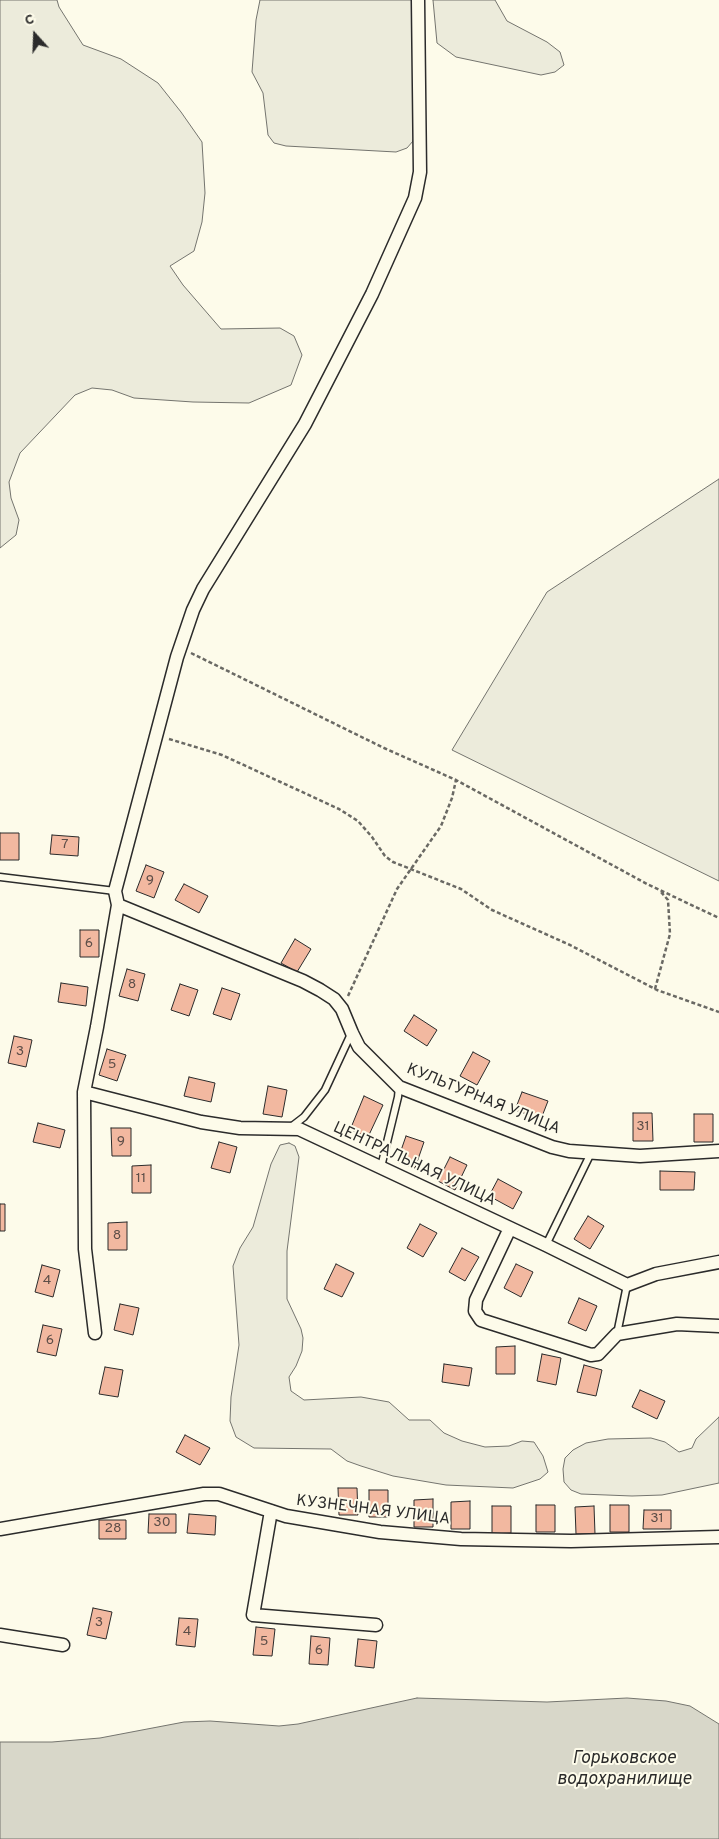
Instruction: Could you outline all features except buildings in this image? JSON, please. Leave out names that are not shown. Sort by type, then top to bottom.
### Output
[{"type":"street","points":[[95,1333],[84,1249],[84,1092],[118,905],[114,891],[155,736],[193,610],[203,589],[305,424],[372,294],[415,198],[420,172],[418,0]]},
{"type":"street","name":"КУЛЬТУРНАЯ УЛИЦА","points":[[118,905],[303,981],[334,999],[342,1009],[352,1033],[367,1055],[399,1087],[552,1147],[640,1156],[719,1151]]},
{"type":"street","name":"ЦЕНТРАЛЬНАЯ УЛИЦА","points":[[84,1092],[201,1122],[240,1128],[298,1129],[627,1285]]},
{"type":"street","points":[[510,1228],[476,1300],[475,1311],[481,1320],[591,1355],[598,1354],[617,1334],[677,1324],[719,1326]]},
{"type":"street","points":[[627,1285],[656,1274],[719,1262]]},
{"type":"street","name":"КУЗНЕЧНАЯ УЛИЦА","points":[[0,1529],[204,1494],[219,1494],[286,1516],[380,1532],[461,1539],[571,1542],[719,1537]]},
{"type":"street","points":[[271,1511],[252,1615],[376,1625]]},
{"type":"street","points":[[0,1634],[64,1645]]},
{"type":"lane","points":[[0,877],[114,891]]},
{"type":"lane","points":[[291,1128],[304,1117],[324,1090],[352,1033]]},
{"type":"lane","points":[[381,1167],[399,1087]]},
{"type":"lane","points":[[546,1245],[592,1152]]},
{"type":"lane","points":[[617,1334],[627,1285]]},
{"type":"path","points":[[181,648],[384,748],[456,780],[660,890],[719,918]]},
{"type":"path","points":[[155,736],[222,755],[339,809],[358,821],[372,837],[384,856],[393,862],[461,889],[492,910],[562,942],[655,989],[719,1012]]},
{"type":"path","points":[[342,1009],[397,889],[441,826],[452,798],[456,780]]},
{"type":"path","points":[[655,989],[670,934],[668,900],[660,890]]},
{"type":"shaded area","points":[[0,0],[57,0],[59,7],[83,45],[121,59],[158,83],[202,142],[205,193],[202,222],[194,251],[170,266],[183,285],[221,329],[280,328],[294,336],[302,355],[291,385],[249,403],[134,398],[112,390],[92,388],[75,395],[20,453],[9,482],[11,498],[19,520],[16,535],[0,548]]},
{"type":"shaded area","points":[[260,0],[412,0],[415,130],[413,141],[407,148],[396,152],[286,146],[274,143],[268,135],[263,93],[252,72],[256,20]]},
{"type":"shaded area","points":[[433,0],[495,0],[507,21],[547,42],[560,52],[564,65],[555,72],[541,75],[456,57],[437,43]]},
{"type":"shaded area","points":[[719,479],[719,881],[452,750],[547,592]]},
{"type":"shaded area","points":[[289,1143],[295,1146],[299,1157],[287,1251],[287,1299],[301,1329],[303,1338],[302,1351],[289,1377],[291,1391],[304,1400],[361,1397],[389,1402],[409,1420],[430,1420],[444,1433],[462,1441],[485,1447],[509,1446],[522,1441],[534,1442],[543,1456],[548,1472],[540,1479],[513,1488],[446,1485],[393,1476],[361,1466],[347,1461],[331,1449],[254,1448],[236,1437],[230,1421],[231,1397],[239,1345],[233,1266],[240,1248],[253,1227],[271,1164],[280,1145]]},
{"type":"shaded area","points":[[719,1417],[719,1483],[662,1495],[632,1496],[581,1494],[571,1490],[564,1482],[563,1469],[565,1458],[573,1450],[586,1443],[608,1439],[651,1438],[665,1442],[679,1452],[692,1448],[696,1439]]},
{"type":"water","name":"Горьковское водохранилище","points":[[417,1698],[547,1702],[627,1698],[666,1701],[690,1706],[719,1724],[719,1839],[0,1839],[0,1742],[52,1742],[100,1738],[184,1722],[210,1721],[279,1726],[298,1724]]}]
